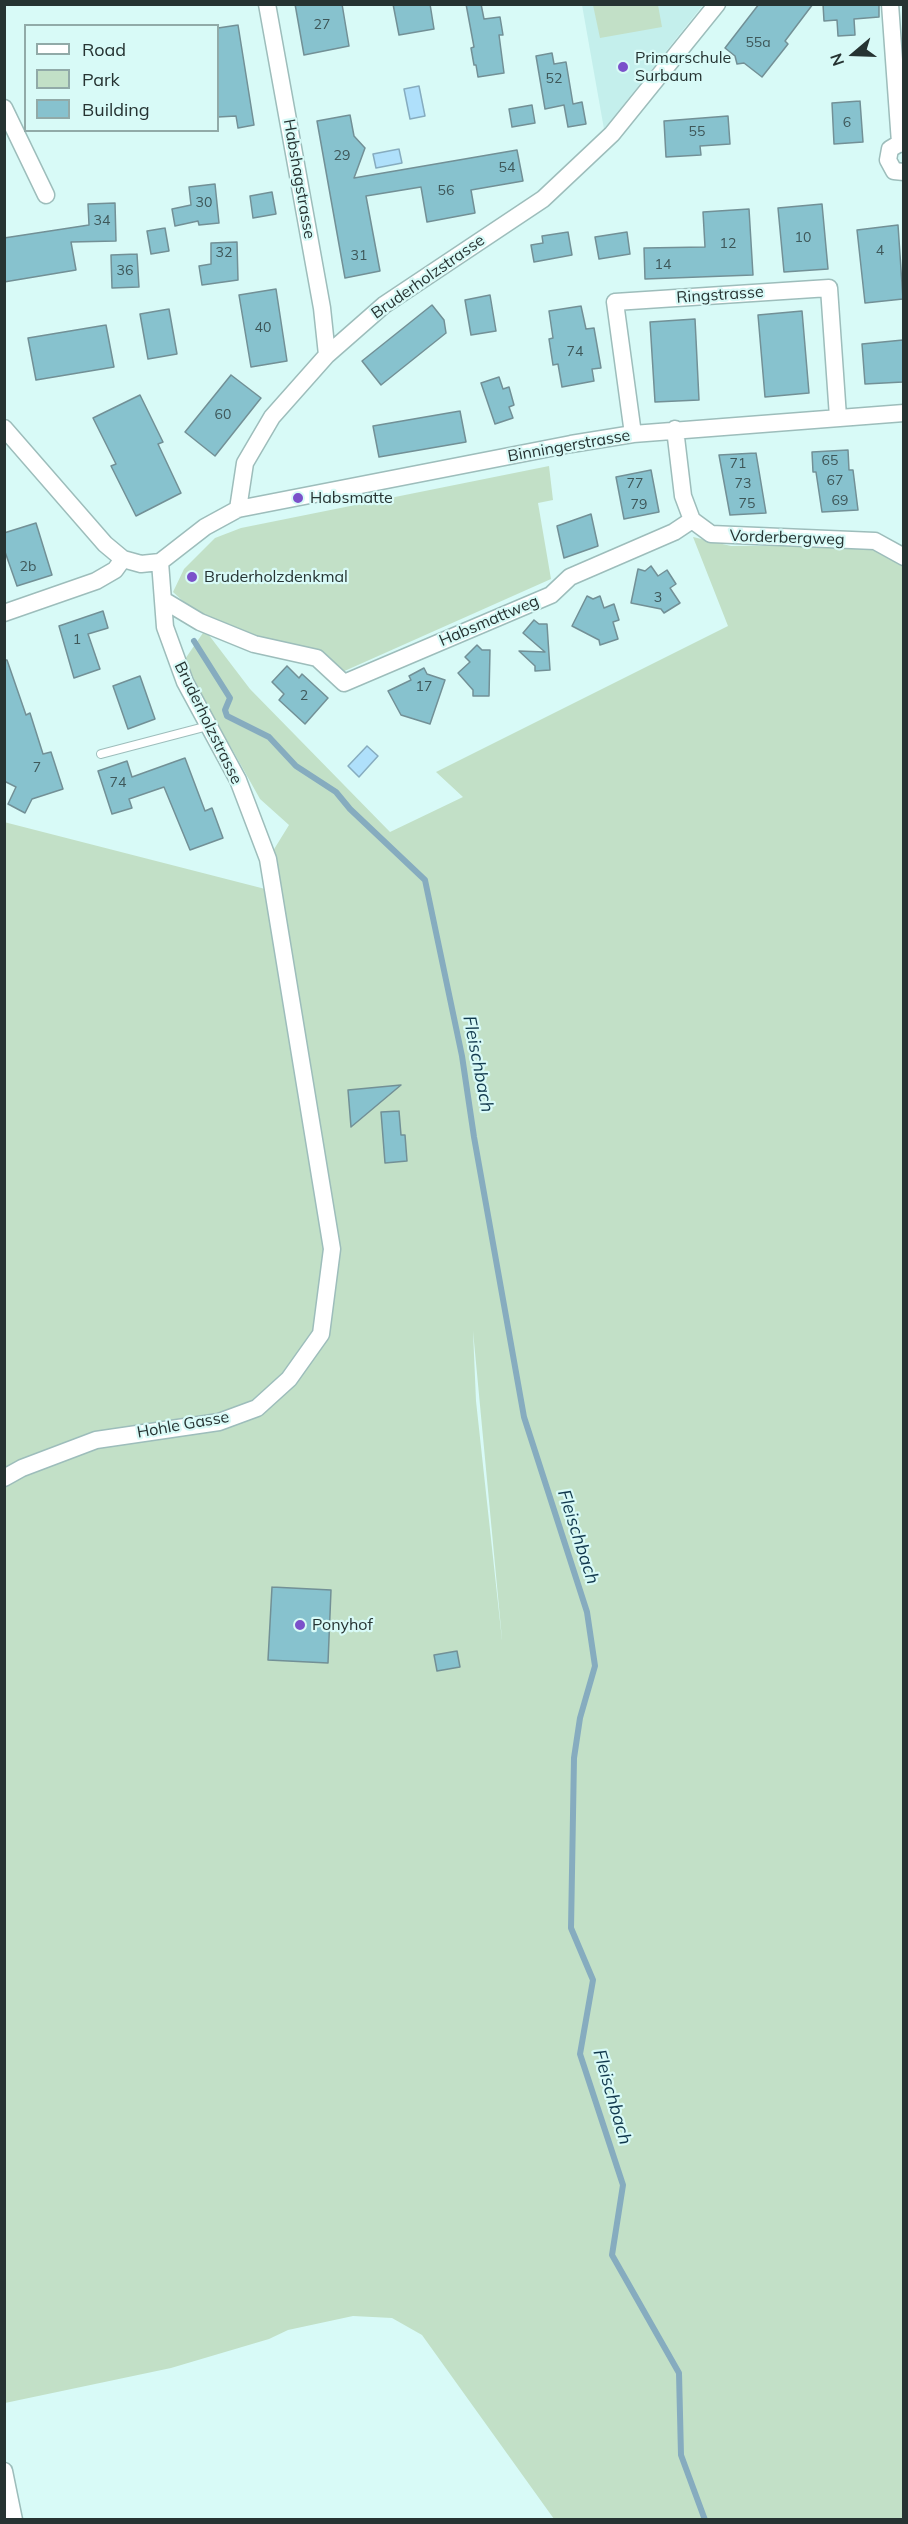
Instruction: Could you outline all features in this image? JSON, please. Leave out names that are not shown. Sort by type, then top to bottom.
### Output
[{"type":"street","name":"Habshagstrasse","points":[[267,4],[322,308],[327,355]]},
{"type":"street","name":"Bruderholzstrasse","points":[[238,509],[245,463],[272,417],[327,355],[384,305],[543,199],[612,134],[717,4]]},
{"type":"street","points":[[890,4],[902,143],[890,149],[888,160],[894,171],[903,172]]},
{"type":"street","points":[[4,108],[46,195]]},
{"type":"street","name":"Ringstrasse","points":[[633,434],[615,302],[829,288],[838,417]]},
{"type":"street","name":"Binningerstrasse","points":[[238,509],[633,434],[903,413]]},
{"type":"street","points":[[4,428],[105,544],[123,559],[141,564],[160,562],[205,527],[238,509]]},
{"type":"street","points":[[675,429],[683,496],[692,520]]},
{"type":"street","name":"Vorderbergweg","points":[[692,520],[711,534],[875,541],[903,557]]},
{"type":"street","name":"Habsmattweg","points":[[165,601],[200,622],[254,644],[317,658],[344,683],[551,595],[570,577],[674,532],[692,520]]},
{"type":"street","points":[[4,613],[96,582],[115,570],[123,559]]},
{"type":"street","name":"Bruderholzstrasse","points":[[160,562],[165,601],[165,627],[185,682],[238,780],[268,860],[332,1249]]},
{"type":"street","name":"Hohle Gasse","points":[[4,1478],[22,1468],[96,1440],[219,1422],[257,1408],[290,1379],[321,1334],[332,1249]]},
{"type":"street","points":[[4,2471],[14,2520]]},
{"type":"lane","points":[[101,754],[208,726]]},
{"type":"shaded area","name":"Primarschule Surbaum","points":[[582,5],[703,5],[604,129]]},
{"type":"shaded area","points":[[419,86],[425,116],[410,119],[404,89]]},
{"type":"shaded area","points":[[399,149],[402,163],[376,168],[373,154]]},
{"type":"shaded area","points":[[367,746],[378,756],[359,777],[348,766]]},
{"type":"green space","points":[[593,5],[658,5],[662,27],[600,38]]},
{"type":"green space","points":[[549,466],[553,500],[538,503],[551,579],[340,673],[200,617],[173,592],[184,569],[215,538],[241,528]]},
{"type":"green space","points":[[693,537],[731,546],[843,545],[880,551],[903,566],[903,2519],[554,2519],[422,2335],[392,2318],[353,2316],[288,2330],[269,2339],[171,2368],[5,2403],[4,822],[273,891],[268,859],[289,825],[260,799],[183,662],[205,630],[250,689],[390,832],[463,797],[436,772],[728,626]],"holes":[[[473,1331],[502,1640],[476,1401]]]},
{"type":"building","points":[[295,4],[342,4],[349,46],[304,55]]},
{"type":"building","points":[[393,4],[430,4],[434,29],[399,35]]},
{"type":"building","points":[[466,4],[481,4],[484,19],[500,17],[503,35],[499,35],[504,73],[478,77],[471,48],[474,47]]},
{"type":"building","points":[[759,4],[813,4],[785,41],[788,44],[762,77],[744,63],[737,64],[735,56],[725,48]]},
{"type":"building","points":[[823,4],[879,4],[879,17],[854,19],[855,35],[838,36],[837,20],[824,21]]},
{"type":"building","points":[[238,25],[254,125],[238,128],[236,116],[219,117],[219,28]]},
{"type":"building","points":[[552,53],[554,64],[566,62],[573,104],[582,102],[586,124],[568,127],[564,105],[545,109],[536,56]]},
{"type":"building","points":[[860,101],[863,142],[834,144],[832,103]]},
{"type":"building","points":[[532,105],[535,123],[512,127],[509,109]]},
{"type":"building","points":[[350,115],[354,136],[365,148],[354,178],[517,150],[523,181],[471,190],[475,213],[427,222],[421,187],[366,196],[380,271],[345,278],[317,121]]},
{"type":"building","points":[[728,116],[730,144],[700,146],[701,155],[666,157],[664,121]]},
{"type":"building","points":[[215,184],[219,223],[199,225],[198,221],[175,226],[172,209],[191,205],[189,187]]},
{"type":"building","points":[[272,192],[276,214],[253,218],[250,196]]},
{"type":"building","points":[[115,203],[116,241],[71,242],[76,270],[4,282],[4,238],[89,225],[88,204]]},
{"type":"building","points":[[822,204],[828,269],[784,272],[778,208]]},
{"type":"building","points":[[749,209],[753,275],[645,279],[644,248],[705,247],[703,212]]},
{"type":"building","points":[[898,225],[903,299],[865,303],[857,230]]},
{"type":"building","points":[[165,228],[169,251],[151,254],[147,231]]},
{"type":"building","points":[[568,232],[572,255],[534,262],[531,245],[543,243],[542,236]]},
{"type":"building","points":[[627,232],[630,254],[599,259],[595,237]]},
{"type":"building","points":[[237,242],[238,280],[202,285],[199,266],[211,264],[211,243]]},
{"type":"building","points":[[137,254],[139,287],[112,288],[111,255]]},
{"type":"building","points":[[276,289],[287,361],[251,367],[239,295]]},
{"type":"building","points":[[490,295],[496,331],[471,335],[465,300]]},
{"type":"building","points":[[432,305],[444,320],[446,333],[381,385],[362,361]]},
{"type":"building","points":[[581,306],[586,329],[594,328],[601,368],[592,369],[594,381],[562,387],[558,364],[553,365],[549,339],[553,338],[549,311]]},
{"type":"building","points":[[169,309],[177,354],[148,359],[140,314]]},
{"type":"building","points":[[802,311],[809,393],[765,397],[758,315]]},
{"type":"building","points":[[695,319],[699,400],[655,402],[650,322]]},
{"type":"building","points":[[106,325],[114,367],[36,380],[28,338]]},
{"type":"building","points":[[903,340],[903,382],[865,384],[862,344]]},
{"type":"building","points":[[231,375],[261,398],[215,456],[185,432]]},
{"type":"building","points":[[499,377],[503,389],[509,387],[514,405],[509,407],[513,418],[495,424],[481,383]]},
{"type":"building","points":[[140,395],[163,442],[158,444],[181,493],[136,516],[111,466],[116,464],[93,418]]},
{"type":"building","points":[[460,411],[466,442],[379,457],[373,426]]},
{"type":"building","points":[[848,450],[849,470],[853,470],[858,510],[822,512],[816,472],[813,472],[812,452]]},
{"type":"building","points":[[756,453],[766,513],[730,515],[719,455]]},
{"type":"building","points":[[651,470],[659,512],[624,519],[616,477]]},
{"type":"building","points":[[591,514],[598,546],[564,558],[557,526]]},
{"type":"building","points":[[36,523],[52,575],[17,586],[4,549],[4,533]]},
{"type":"building","points":[[651,566],[658,576],[667,570],[676,584],[670,588],[680,603],[664,613],[661,609],[631,603],[638,569],[645,571]]},
{"type":"building","points":[[587,596],[593,599],[600,596],[604,608],[614,604],[619,620],[613,622],[618,639],[600,645],[599,640],[572,626]]},
{"type":"building","points":[[103,611],[108,628],[88,634],[100,669],[74,678],[59,626]]},
{"type":"building","points":[[534,620],[539,624],[547,624],[550,670],[535,671],[535,666],[519,651],[545,652],[523,633]]},
{"type":"building","points":[[477,645],[482,650],[490,650],[489,696],[473,696],[473,690],[458,673],[470,662],[465,657]]},
{"type":"building","points":[[4,660],[7,660],[26,715],[30,713],[43,754],[51,752],[63,789],[32,799],[25,813],[8,804],[16,787],[4,781]]},
{"type":"building","points":[[287,666],[299,678],[302,674],[328,698],[305,724],[279,700],[284,694],[272,682]]},
{"type":"building","points":[[424,668],[427,674],[445,680],[430,724],[401,715],[388,691],[411,680],[409,676]]},
{"type":"building","points":[[140,676],[155,719],[128,729],[113,686]]},
{"type":"building","points":[[185,758],[205,811],[212,808],[223,838],[190,850],[164,787],[129,799],[132,808],[112,814],[98,771],[127,761],[132,777]]},
{"type":"building","points":[[401,1085],[351,1127],[348,1090]]},
{"type":"building","points":[[399,1111],[401,1135],[405,1135],[407,1161],[385,1163],[381,1112]]},
{"type":"building","name":"Ponyhof","points":[[272,1587],[331,1590],[328,1663],[268,1660]]},
{"type":"building","points":[[457,1651],[460,1667],[437,1671],[434,1655]]},
{"type":"waterway","name":"Fleischbach","points":[[194,641],[230,698],[225,710],[227,716],[269,737],[296,766],[336,792],[350,809],[425,880],[462,1056],[474,1137],[524,1417],[587,1612],[595,1666],[580,1718],[574,1758],[571,1928],[593,1980],[580,2054],[623,2185],[612,2255],[679,2373],[681,2455],[705,2520]]},
{"type":"place","name":"Primarschule Surbaum","points":[[623,67]]},
{"type":"place","name":"Habsmatte","points":[[298,498]]},
{"type":"place","name":"Bruderholzdenkmal","points":[[192,577]]},
{"type":"place","name":"Ponyhof","points":[[300,1625]]}]
